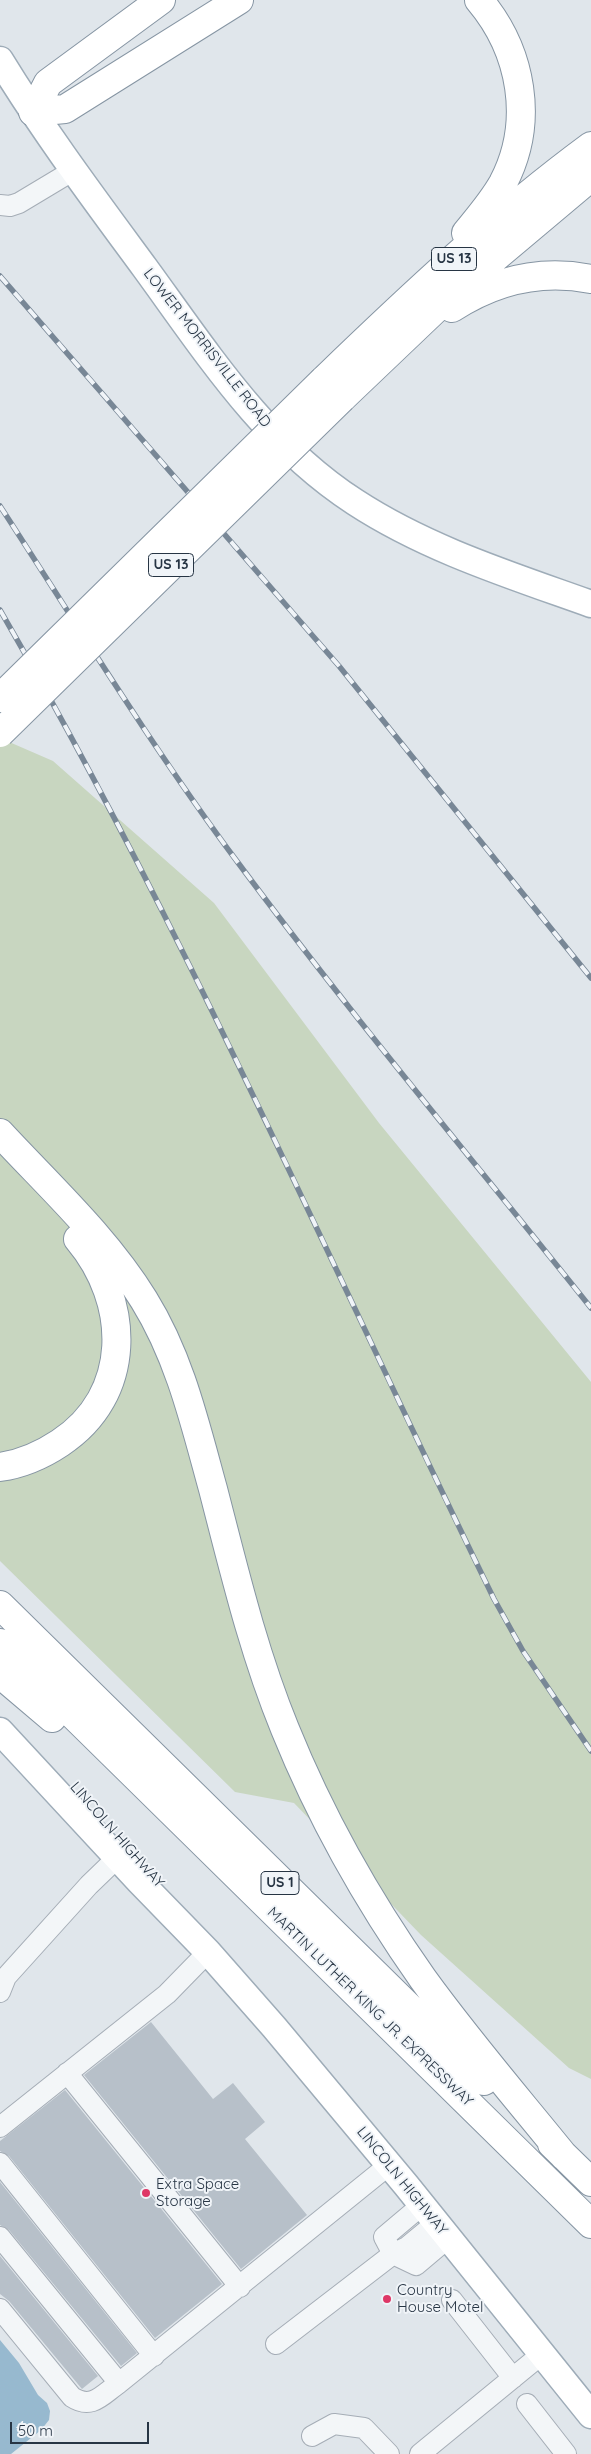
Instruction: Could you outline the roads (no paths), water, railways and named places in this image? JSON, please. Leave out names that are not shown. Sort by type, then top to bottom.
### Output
[{"type":"highway","points":[[33,112],[48,83],[161,0]]},
{"type":"highway","points":[[33,112],[65,109],[239,0]]},
{"type":"highway","points":[[430,280],[502,185],[518,139],[521,104],[516,70],[506,40],[479,0]]},
{"type":"highway","name":"US 13","points":[[0,733],[333,389],[430,280],[524,199],[591,146]]},
{"type":"highway","name":"US 13","points":[[0,698],[333,389],[397,344],[496,254],[591,177]]},
{"type":"highway","points":[[397,344],[460,303],[498,284],[536,276],[574,276],[591,279]]},
{"type":"highway","points":[[0,1133],[110,1253],[144,1300],[157,1324],[183,1382],[260,1662],[300,1763],[353,1870],[385,1923],[430,1988],[564,2156]]},
{"type":"highway","points":[[0,1156],[88,1253],[109,1292],[117,1336],[116,1353],[108,1385],[101,1400],[80,1427],[60,1444],[37,1456],[0,1467]]},
{"type":"highway","name":"MARTIN LUTHER KING JR. EXPRESSWAY","points":[[0,1605],[425,2025],[591,2182]]},
{"type":"highway","name":"MARTIN LUTHER KING JR. EXPRESSWAY","points":[[0,1643],[591,2224]]},
{"type":"highway","points":[[0,1674],[214,1854]]},
{"type":"main road","name":"LOWER MORRISVILLE ROAD","points":[[0,60],[33,112],[74,170],[224,376],[270,431],[303,463],[354,502],[414,536],[472,561],[591,604]]},
{"type":"main road","name":"LINCOLN HIGHWAY","points":[[3,1739],[208,1952],[389,2165],[591,2414]]},
{"type":"main road","name":"LINCOLN HIGHWAY","points":[[3,1739],[25,1742],[42,1752],[151,1870],[208,1952]]},
{"type":"lane","points":[[0,205],[10,206],[19,203],[74,170]]},
{"type":"lane","points":[[0,1992],[6,1977],[117,1858]]},
{"type":"lane","points":[[0,2127],[167,1994],[208,1952]]},
{"type":"lane","points":[[67,2073],[240,2287]]},
{"type":"lane","points":[[0,2163],[154,2356]]},
{"type":"lane","points":[[0,2309],[72,2397],[81,2403],[93,2402],[154,2356],[389,2165]]},
{"type":"lane","points":[[436,2222],[416,2265],[393,2254],[384,2237],[436,2222]]},
{"type":"lane","points":[[0,2237],[119,2383]]},
{"type":"lane","points":[[276,2344],[393,2254]]},
{"type":"lane","points":[[452,2300],[513,2378]]},
{"type":"lane","points":[[420,2454],[542,2354]]},
{"type":"lane","points":[[527,2404],[566,2454]]},
{"type":"lane","points":[[312,2436],[334,2424],[364,2428],[389,2454]]},
{"type":"water","points":[[0,2340],[19,2363],[38,2395],[47,2403],[50,2411],[49,2420],[41,2430],[11,2454],[0,2454]]},
{"type":"railway","points":[[0,276],[339,666],[591,978]]},
{"type":"railway","points":[[0,506],[146,732],[207,821],[369,1032],[591,1308]]},
{"type":"railway","points":[[0,610],[68,731],[195,976],[494,1599],[523,1651],[591,1751]]},
{"type":"place","name":"Extra Space Storage","points":[[146,2193]]},
{"type":"place","name":"Country House Motel","points":[[387,2299]]}]
